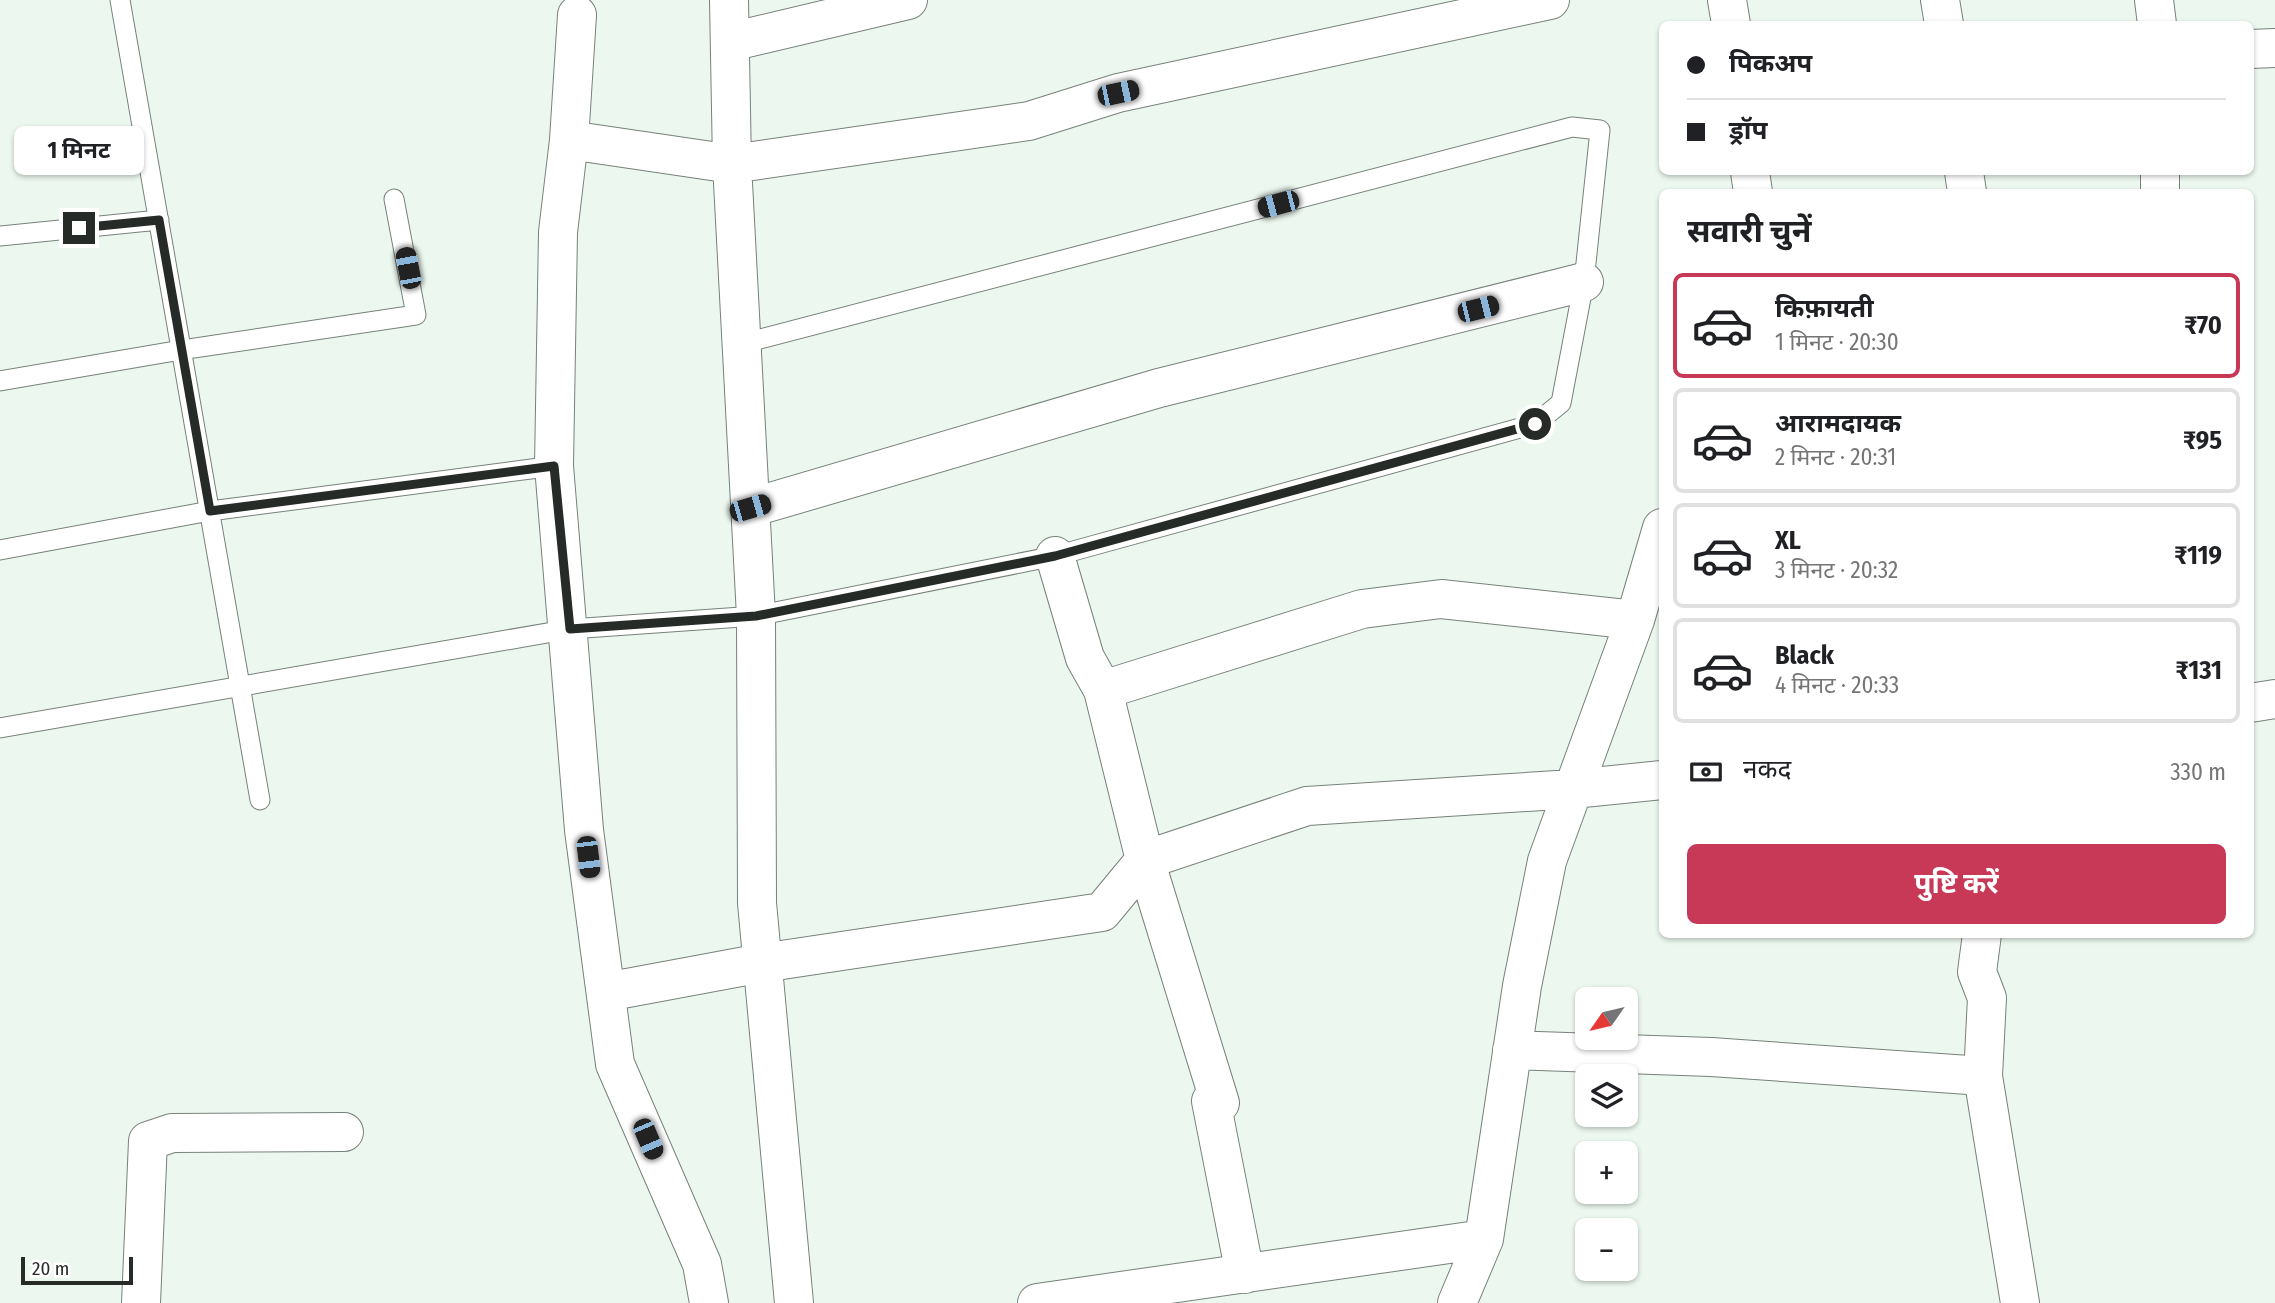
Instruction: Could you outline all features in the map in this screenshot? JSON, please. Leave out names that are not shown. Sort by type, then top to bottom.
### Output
[{"type":"street","points":[[729,0],[732,164],[756,616],[757,903],[794,1303]]},
{"type":"street","points":[[730,42],[908,0]]},
{"type":"street","points":[[569,140],[732,164],[1029,121],[1118,93],[1550,0]]},
{"type":"street","points":[[1727,0],[1730,21]]},
{"type":"street","points":[[1940,0],[1944,21]]},
{"type":"street","points":[[2154,0],[2157,21]]},
{"type":"street","points":[[577,15],[569,140],[558,232],[554,466],[570,629],[584,830],[615,1063],[702,1264],[709,1303],[689,1303]]},
{"type":"street","points":[[2254,49],[2275,48]]},
{"type":"street","points":[[750,508],[1159,388],[1584,282]]},
{"type":"street","points":[[1457,1303],[1484,1239],[1512,1050],[1547,861],[1635,620],[1659,538]]},
{"type":"street","points":[[1055,556],[1085,658],[1103,690],[1145,860],[1220,1103],[1211,1101],[1245,1274]]},
{"type":"street","points":[[1103,690],[1362,609],[1441,599],[1635,620]]},
{"type":"street","points":[[2254,702],[2275,699]]},
{"type":"street","points":[[606,992],[762,963],[1101,912],[1145,860],[1307,806],[1573,789],[1659,780]]},
{"type":"street","points":[[1981,938],[1977,972],[1987,998],[1983,1076],[2020,1303]]},
{"type":"street","points":[[1512,1050],[1711,1057],[1983,1076]]},
{"type":"street","points":[[141,1303],[148,1141],[172,1133],[344,1132]]},
{"type":"street","points":[[1037,1303],[1124,1297],[1245,1274],[1484,1239]]},
{"type":"lane","points":[[120,0],[260,800]]},
{"type":"lane","points":[[0,728],[570,629],[756,616],[1055,556],[1535,424],[1561,403],[1584,282],[1600,130],[1573,127],[741,344]]},
{"type":"lane","points":[[0,381],[181,350],[416,315],[394,198]]},
{"type":"lane","points":[[0,236],[159,220]]},
{"type":"lane","points":[[0,550],[210,511],[554,466]]},
{"type":"route","points":[[79,228],[159,220],[210,511],[554,466],[570,629],[756,616],[1055,556],[1535,424]]}]
